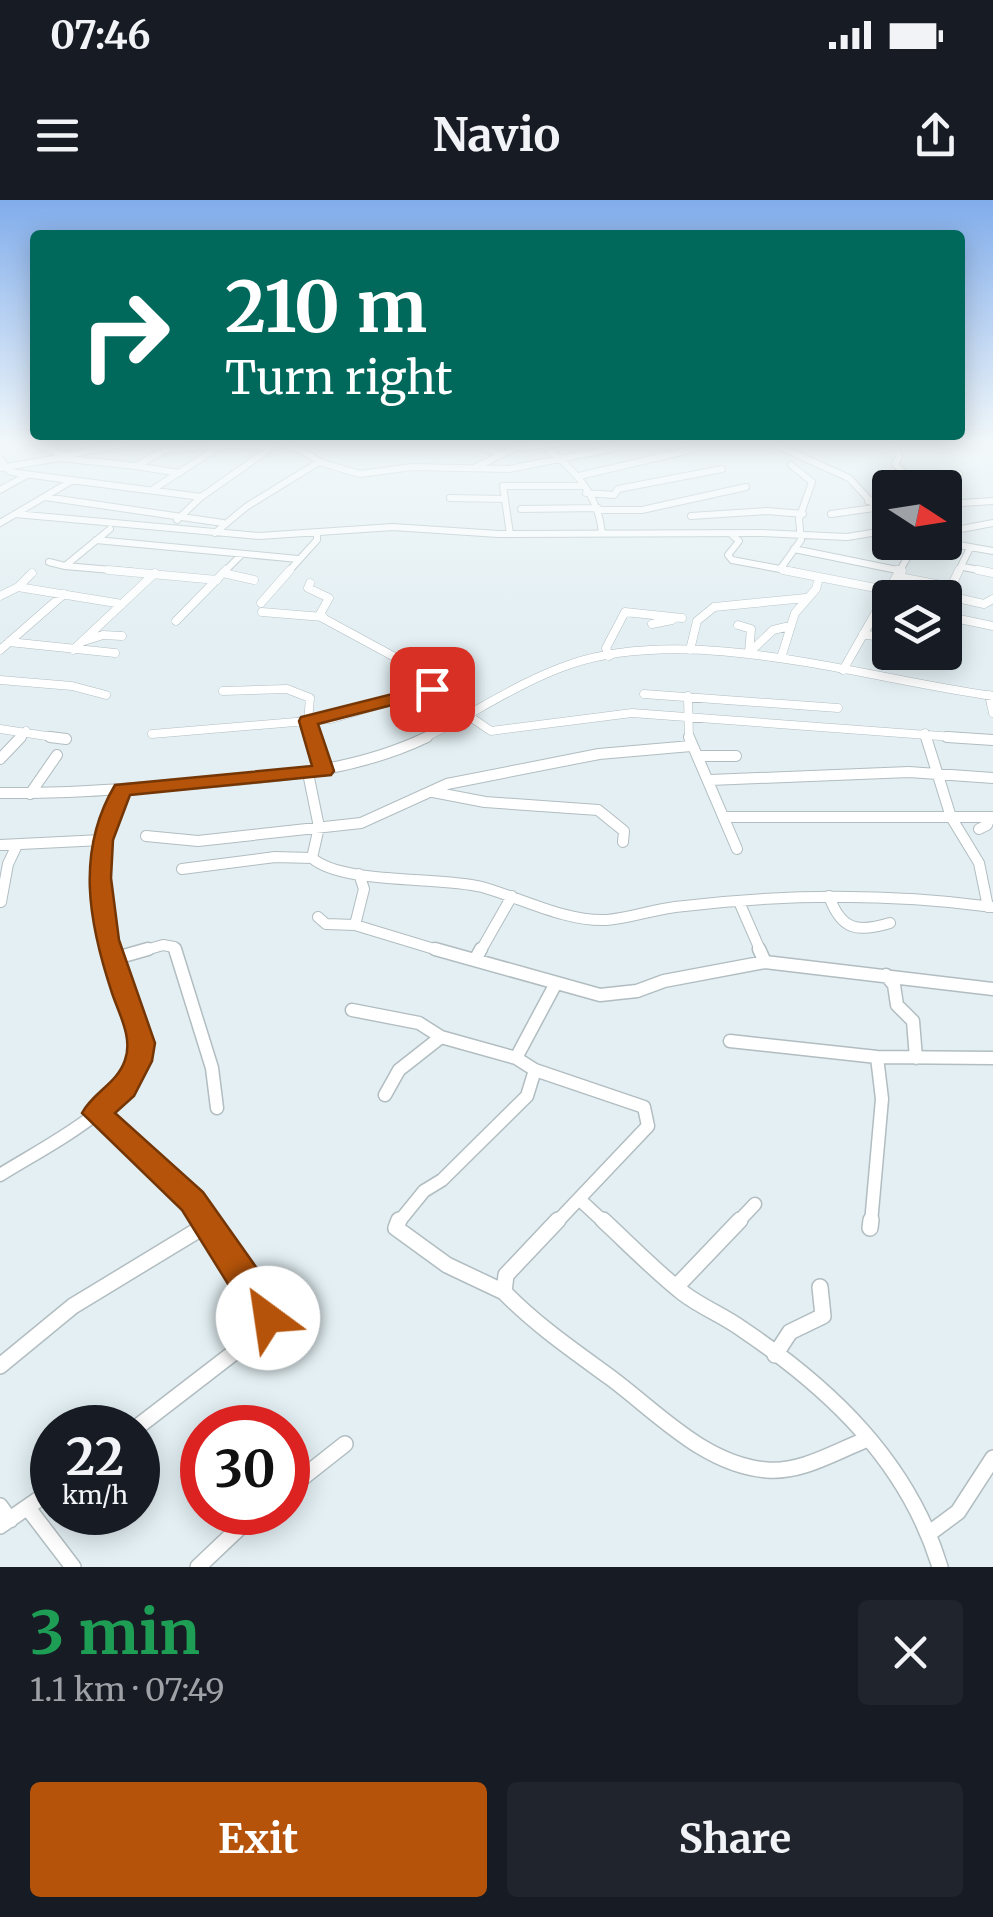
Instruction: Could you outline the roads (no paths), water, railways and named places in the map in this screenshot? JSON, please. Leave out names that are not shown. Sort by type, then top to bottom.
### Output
[{"type":"street","points":[[0,523],[31,505]]},
{"type":"street","points":[[94,505],[224,523]]},
{"type":"street","points":[[166,529],[194,505]]},
{"type":"street","points":[[215,533],[251,505]]},
{"type":"street","points":[[506,505],[510,534]]},
{"type":"street","points":[[596,505],[602,533]]},
{"type":"street","points":[[521,509],[642,510],[682,505]]},
{"type":"street","points":[[742,505],[750,511]]},
{"type":"street","points":[[782,568],[801,540],[796,520],[806,505]]},
{"type":"street","points":[[831,514],[872,509]]},
{"type":"street","points":[[691,516],[750,511],[803,514]]},
{"type":"street","points":[[15,514],[258,536],[393,527],[510,534],[847,537],[872,533]]},
{"type":"street","points":[[962,529],[993,523]]},
{"type":"street","points":[[552,526],[568,534]]},
{"type":"street","points":[[65,566],[110,529]]},
{"type":"street","points":[[318,532],[317,540],[261,607],[323,618]]},
{"type":"street","points":[[731,534],[739,540],[728,555],[732,560],[872,586]]},
{"type":"street","points":[[96,540],[298,559]]},
{"type":"street","points":[[962,546],[993,552]]},
{"type":"street","points":[[956,580],[970,548]]},
{"type":"street","points":[[794,549],[915,580]]},
{"type":"street","points":[[176,621],[241,555]]},
{"type":"street","points":[[897,580],[905,560]]},
{"type":"street","points":[[49,562],[254,580]]},
{"type":"street","points":[[963,568],[993,574]]},
{"type":"street","points":[[0,596],[18,588],[32,573]]},
{"type":"street","points":[[72,650],[155,574]]},
{"type":"street","points":[[781,658],[790,626],[806,598],[816,589],[820,576]]},
{"type":"street","points":[[310,584],[308,588],[328,598],[319,616],[402,661],[432,689],[491,731],[612,713],[993,740]]},
{"type":"street","points":[[18,588],[122,604]]},
{"type":"street","points":[[0,650],[64,594]]},
{"type":"street","points":[[652,624],[702,615],[732,599],[779,599],[789,594],[806,598]]},
{"type":"street","points":[[962,598],[984,604],[993,599]]},
{"type":"street","points":[[609,656],[606,648],[625,612],[682,618]]},
{"type":"street","points":[[690,650],[693,626],[702,615]]},
{"type":"street","points":[[962,620],[993,626]]},
{"type":"street","points":[[843,670],[872,622]]},
{"type":"street","points":[[738,625],[751,629],[748,653]]},
{"type":"street","points":[[748,653],[773,630],[790,626]]},
{"type":"street","points":[[863,634],[872,636]]},
{"type":"street","points":[[81,642],[104,635],[122,636]]},
{"type":"street","points":[[10,642],[115,653]]},
{"type":"street","points":[[0,793],[122,789],[324,771],[389,754],[569,664],[609,656],[690,650],[748,653],[914,686],[991,695],[993,713]]},
{"type":"street","points":[[0,680],[72,686],[106,694]]},
{"type":"street","points":[[222,690],[272,688],[310,698],[308,721],[324,771]]},
{"type":"street","points":[[152,734],[308,721],[432,689]]},
{"type":"street","points":[[644,694],[838,708]]},
{"type":"street","points":[[688,696],[686,716],[691,746],[710,780],[737,849]]},
{"type":"street","points":[[0,729],[66,739]]},
{"type":"street","points":[[845,729],[846,742]]},
{"type":"street","points":[[0,759],[26,731]]},
{"type":"street","points":[[182,869],[275,857],[312,858],[327,868],[448,880],[568,914],[605,920],[674,907],[829,896],[916,897],[990,907],[979,863],[951,816],[925,734]]},
{"type":"street","points":[[146,836],[198,841],[361,823],[447,784],[578,757],[691,746]]},
{"type":"street","points":[[677,748],[699,757],[736,756]]},
{"type":"street","points":[[30,794],[57,755]]},
{"type":"street","points":[[308,773],[318,827],[312,858]]},
{"type":"street","points":[[710,780],[935,773],[993,778]]},
{"type":"street","points":[[0,1175],[96,1113],[124,1088],[139,1061],[142,1043],[113,959],[102,909],[102,840],[122,789]]},
{"type":"street","points":[[432,792],[485,802],[598,810],[624,831],[622,842]]},
{"type":"street","points":[[726,818],[992,817]]},
{"type":"street","points":[[979,829],[992,817]]},
{"type":"street","points":[[0,845],[102,840]]},
{"type":"street","points":[[1,902],[8,864],[17,844]]},
{"type":"street","points":[[355,925],[364,888],[360,874]]},
{"type":"street","points":[[475,960],[512,896]]},
{"type":"street","points":[[829,896],[835,918],[848,929],[868,930],[890,923]]},
{"type":"street","points":[[740,904],[765,962]]},
{"type":"street","points":[[318,917],[326,924],[355,925],[555,985],[618,994],[765,962],[993,989]]},
{"type":"street","points":[[113,959],[163,945],[174,947],[212,1068],[217,1108]]},
{"type":"street","points":[[886,975],[894,986],[896,1005],[914,1021],[916,1058]]},
{"type":"street","points":[[516,1058],[555,985]]},
{"type":"street","points":[[352,1010],[419,1023],[441,1038],[516,1058],[536,1070],[630,1100],[644,1107],[649,1116],[648,1126],[506,1275],[504,1292]]},
{"type":"street","points":[[385,1095],[387,1084],[412,1056],[441,1038]]},
{"type":"street","points":[[730,1041],[877,1057],[993,1058]]},
{"type":"street","points":[[870,1228],[882,1099],[877,1057]]},
{"type":"street","points":[[536,1070],[527,1096],[400,1216],[396,1228],[411,1242],[489,1288],[504,1292],[565,1348],[679,1432],[720,1456],[765,1470],[795,1468],[868,1439]]},
{"type":"street","points":[[96,1113],[192,1201],[268,1312],[268,1322],[262,1331],[160,1410]]},
{"type":"street","points":[[579,1199],[676,1286],[743,1329],[828,1397],[898,1474],[931,1532],[940,1567]]},
{"type":"street","points":[[676,1286],[755,1204]]},
{"type":"street","points":[[0,1366],[73,1306],[157,1259],[208,1224]]},
{"type":"street","points":[[776,1355],[790,1332],[823,1316],[820,1287]]},
{"type":"street","points":[[310,1472],[345,1444]]},
{"type":"street","points":[[931,1532],[958,1512],[993,1458]]},
{"type":"street","points":[[3,1518],[28,1508],[73,1567]]},
{"type":"street","points":[[198,1567],[232,1535]]}]
